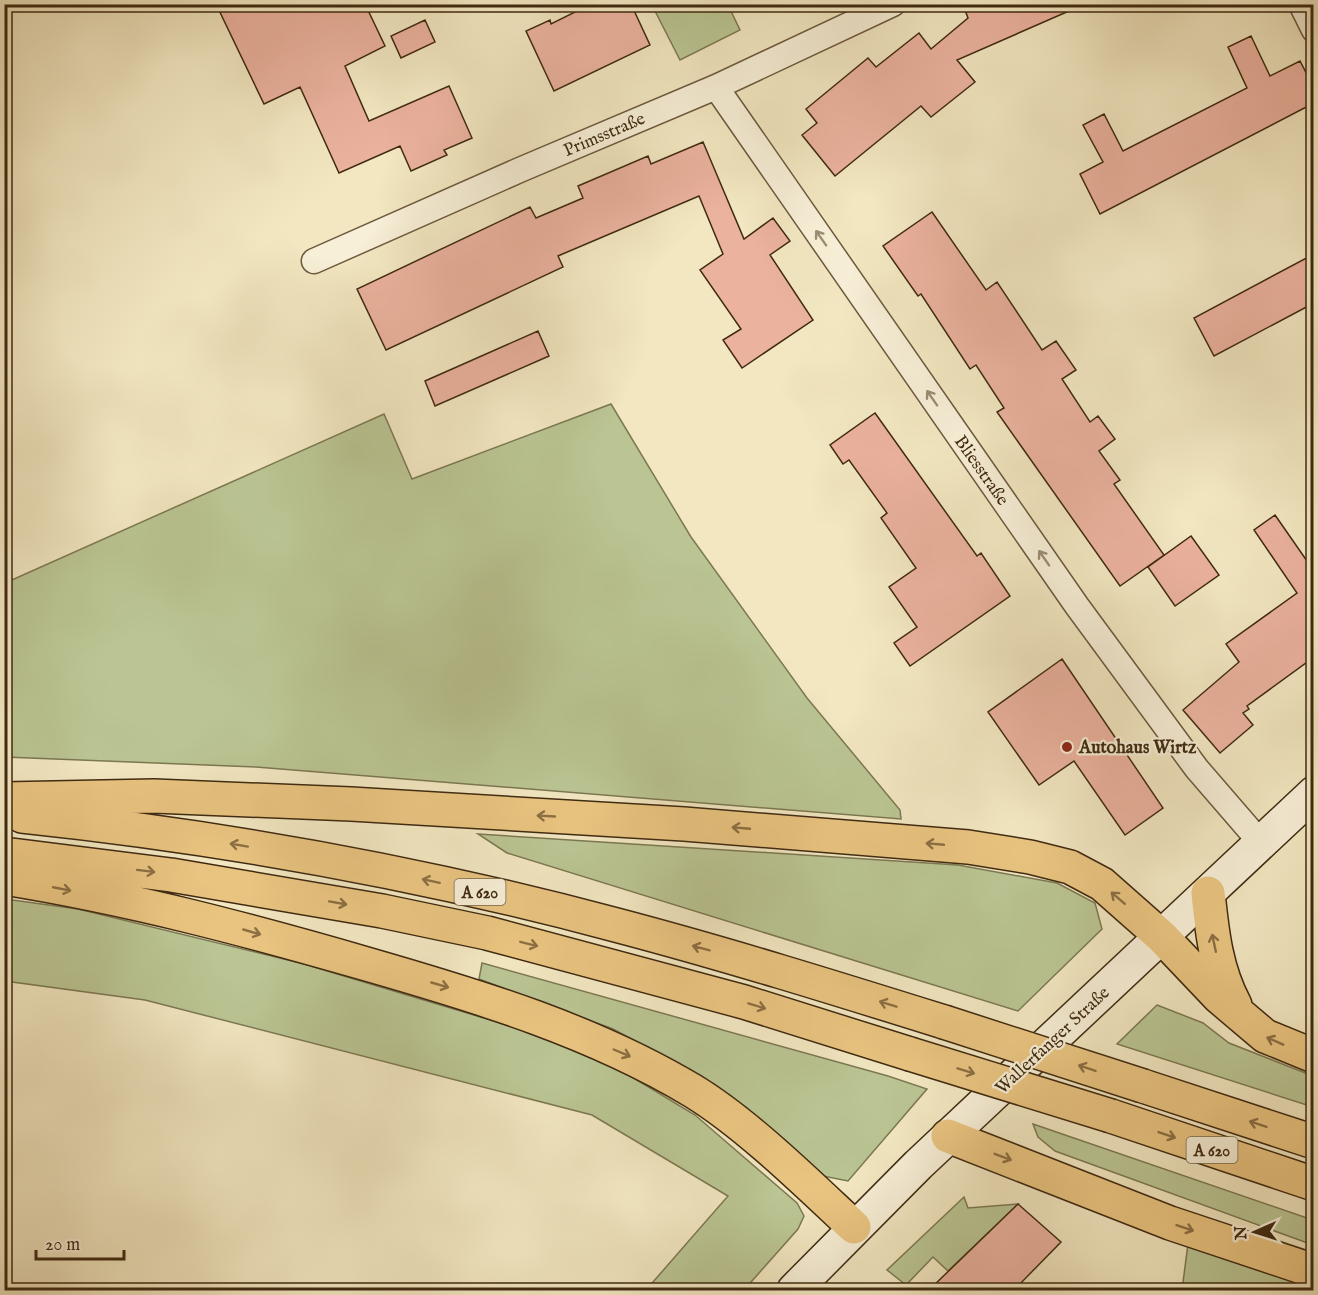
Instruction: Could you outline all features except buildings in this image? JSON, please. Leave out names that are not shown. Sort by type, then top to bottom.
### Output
[{"type":"highway","points":[[4,799],[154,796],[351,804],[684,824],[968,847],[1030,857],[1070,867],[1102,884],[1162,937],[1219,997],[1265,1036],[1314,1056]]},
{"type":"highway","name":"A 620","points":[[4,814],[174,834],[386,872],[494,895],[758,963],[1314,1142]]},
{"type":"highway","name":"A 620","points":[[4,854],[171,875],[382,911],[487,933],[744,1002],[1111,1116],[1314,1184]]},
{"type":"highway","points":[[4,878],[192,915],[456,990],[564,1028],[639,1060],[696,1093],[748,1133],[854,1227]]},
{"type":"highway","points":[[1208,893],[1213,940],[1221,973],[1242,1017]]},
{"type":"highway","points":[[948,1136],[1170,1223],[1314,1272]]},
{"type":"main road","name":"Wallerfanger Straße","points":[[794,1290],[854,1227],[948,1136],[1314,793]]},
{"type":"street","name":"Primsstraße","points":[[314,261],[522,169],[716,87],[893,4]]},
{"type":"street","points":[[1301,4],[1314,30]]},
{"type":"street","name":"Bliesstraße","points":[[716,87],[1077,606],[1197,769],[1261,843]]},
{"type":"green space","points":[[652,5],[728,5],[740,30],[680,60]]},
{"type":"green space","points":[[611,404],[691,537],[807,698],[900,810],[901,819],[256,767],[5,757],[5,583],[384,414],[412,479]]},
{"type":"green space","points":[[478,834],[958,865],[1057,883],[1095,903],[1102,929],[1018,1011],[507,853]]},
{"type":"green space","points":[[5,899],[78,909],[304,964],[537,1034],[622,1071],[695,1115],[797,1203],[804,1216],[798,1229],[744,1290],[646,1290],[728,1196],[592,1115],[145,1000],[5,981]]},
{"type":"green space","points":[[482,963],[888,1076],[927,1089],[848,1181],[818,1175],[676,1063],[613,1029],[479,979]]},
{"type":"green space","points":[[1157,1005],[1203,1023],[1229,1043],[1313,1076],[1313,1107],[1117,1044]]},
{"type":"green space","points":[[1033,1124],[1313,1220],[1313,1245],[1055,1151],[1038,1137]]},
{"type":"green space","points":[[964,1197],[968,1208],[1018,1204],[948,1271],[933,1257],[906,1285],[887,1270]]},
{"type":"green space","points":[[1188,1244],[1314,1289],[1182,1290]]},
{"type":"place","name":"Autohaus Wirtz","points":[[1067,747]]}]
